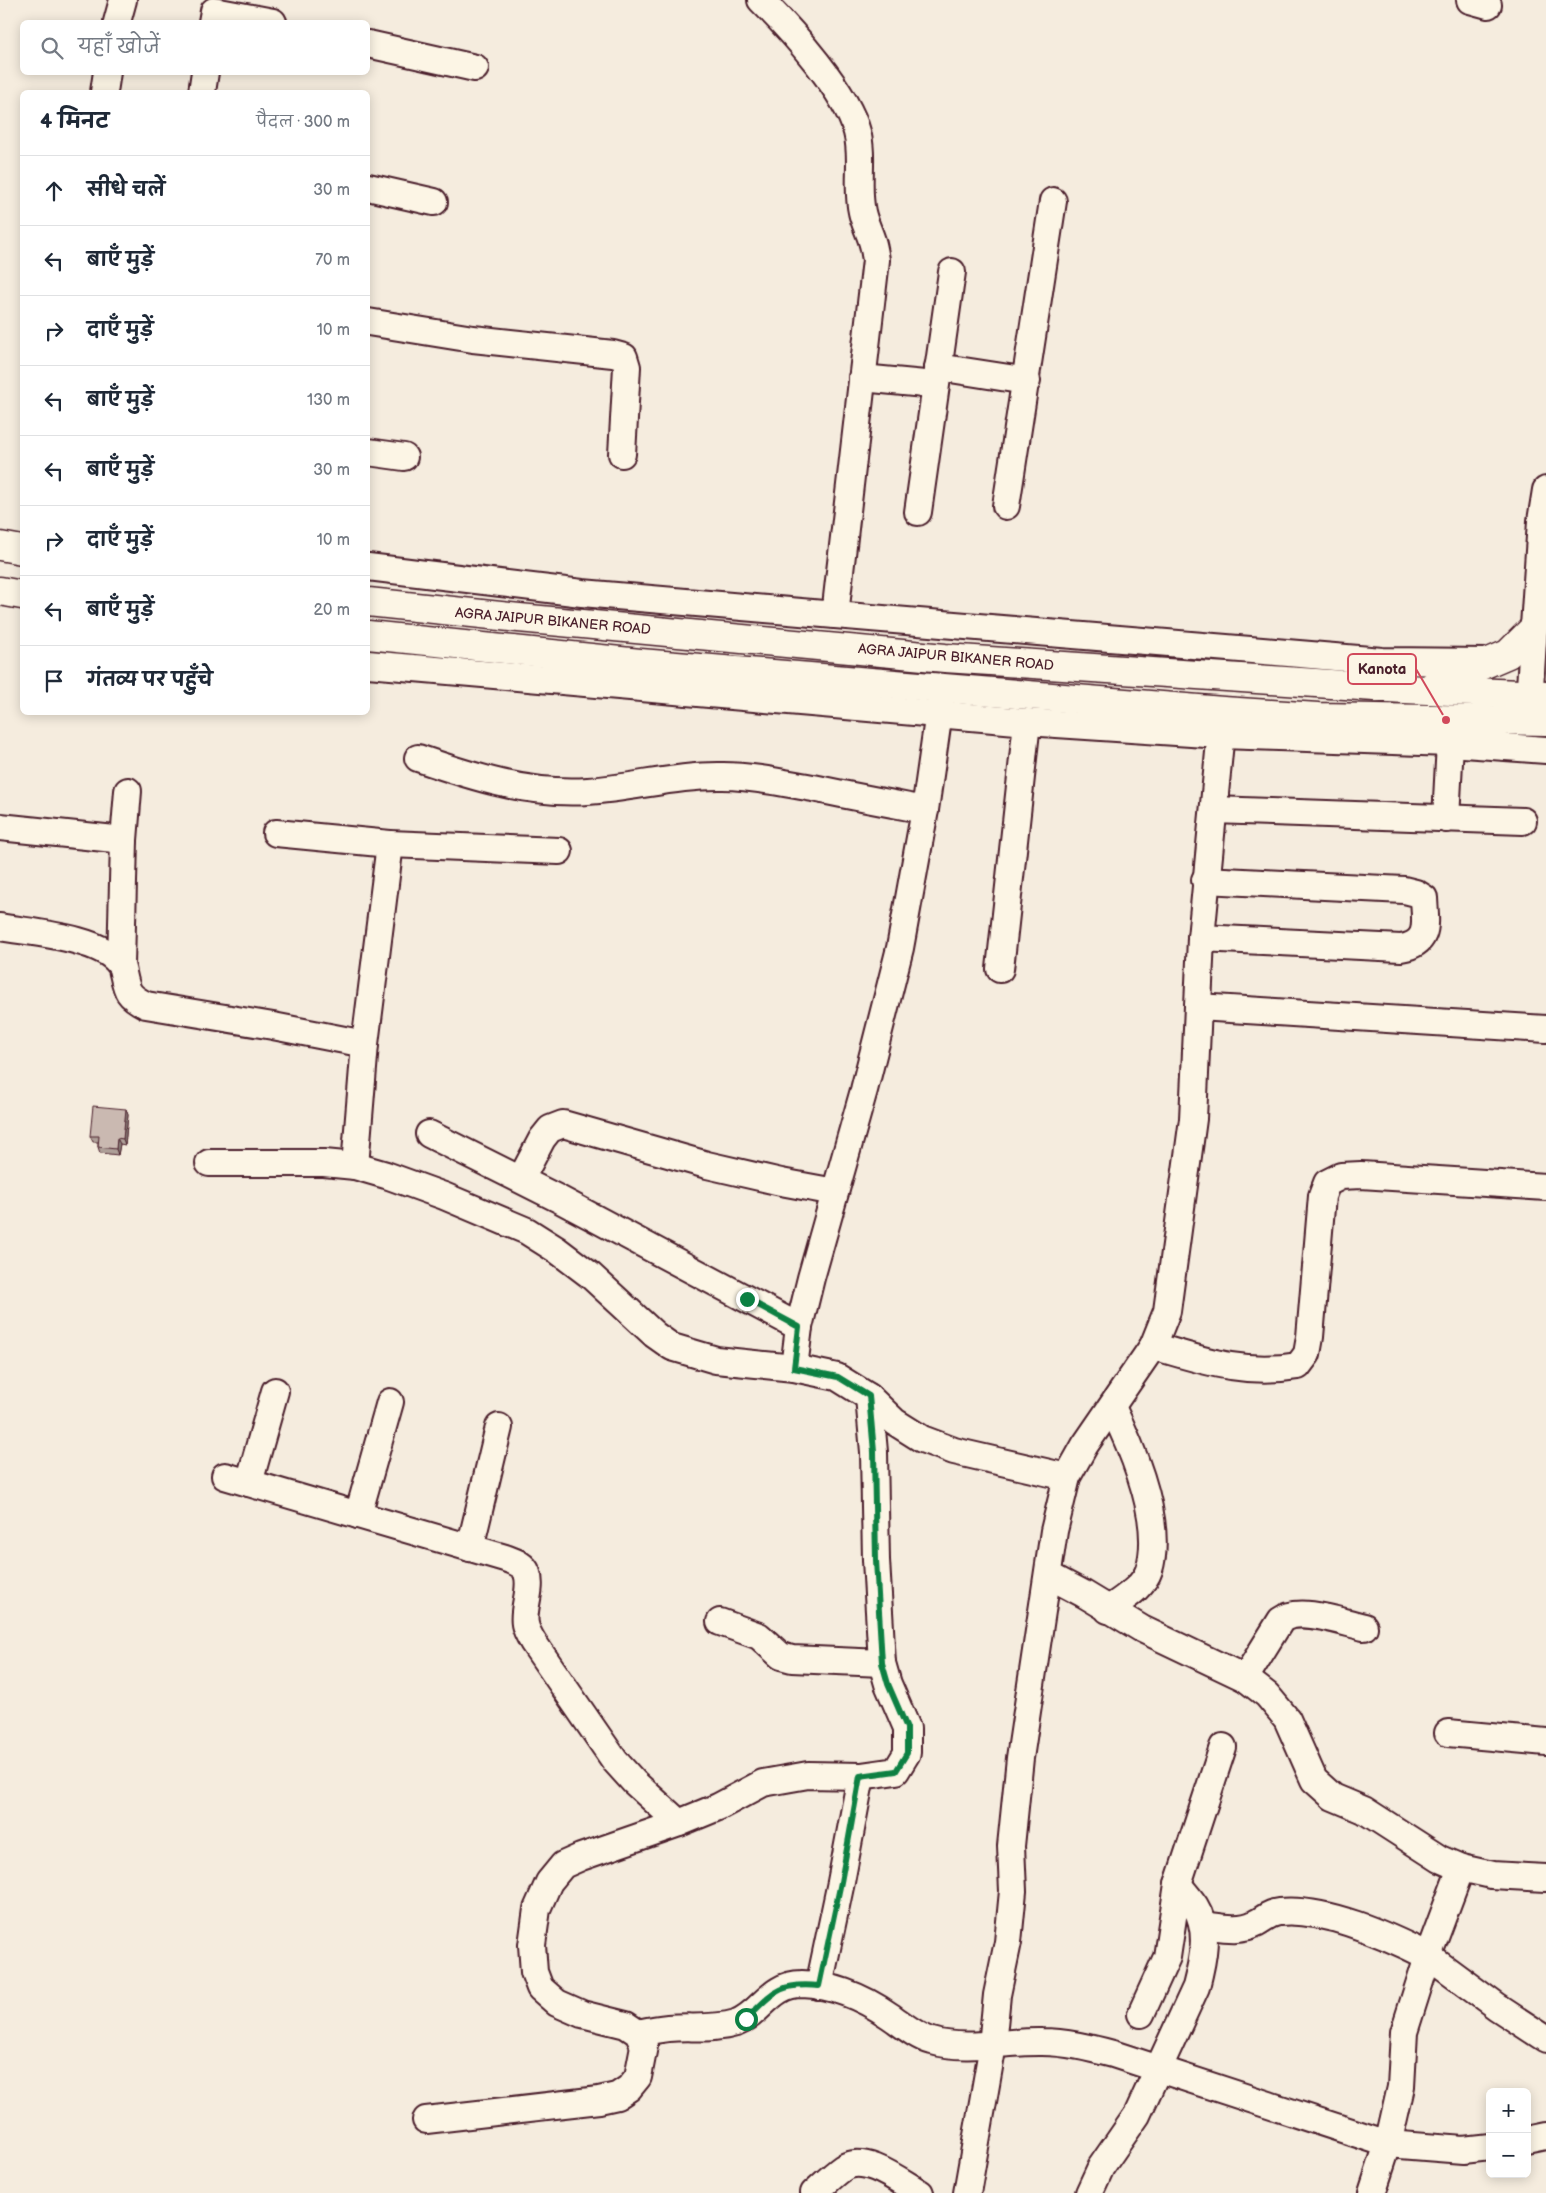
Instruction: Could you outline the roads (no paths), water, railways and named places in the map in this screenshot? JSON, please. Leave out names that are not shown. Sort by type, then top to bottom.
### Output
[{"type":"highway","points":[[0,546],[20,550]]},
{"type":"highway","points":[[0,592],[20,595]]},
{"type":"highway","name":"AGRA JAIPUR BIKANER ROAD","points":[[370,602],[945,658],[1404,689],[1537,694]]},
{"type":"highway","points":[[1427,689],[1508,654],[1533,629]]},
{"type":"highway","points":[[370,635],[640,663],[942,688],[1222,723],[1318,717],[1537,721]]},
{"type":"street","points":[[118,20],[123,0]]},
{"type":"street","points":[[761,0],[780,19],[842,96],[857,132],[862,213],[873,242],[876,260],[835,615]]},
{"type":"street","points":[[212,20],[214,11],[262,20]]},
{"type":"street","points":[[370,44],[475,68]]},
{"type":"street","points":[[104,90],[107,75]]},
{"type":"street","points":[[202,90],[205,75]]},
{"type":"street","points":[[370,187],[434,202]]},
{"type":"street","points":[[1006,506],[1054,201]]},
{"type":"street","points":[[918,512],[952,272]]},
{"type":"street","points":[[370,322],[473,339],[612,354],[624,357],[627,367],[622,454]]},
{"type":"street","points":[[862,378],[936,376],[1026,381]]},
{"type":"street","points":[[370,452],[404,457]]},
{"type":"street","points":[[370,664],[939,716],[1027,722],[1222,723],[1537,749],[1537,694],[1533,629],[1541,521],[1546,490]]},
{"type":"street","points":[[370,567],[582,593],[835,615],[1382,661],[1488,662]]},
{"type":"street","points":[[794,1368],[799,1327],[900,948],[925,810],[942,688]]},
{"type":"street","points":[[1000,969],[1027,722]]},
{"type":"street","points":[[967,2193],[992,2043],[997,1995],[1008,1942],[1013,1890],[1012,1846],[1020,1758],[1054,1531],[1067,1477],[1085,1445],[1153,1346],[1166,1311],[1193,1119],[1200,938],[1222,723]]},
{"type":"street","points":[[1446,819],[1450,742]]},
{"type":"street","points":[[418,758],[473,777],[551,791],[588,791],[690,776],[725,776],[766,780],[925,810]]},
{"type":"street","points":[[128,791],[124,840],[121,965],[126,988],[132,997],[146,1004],[364,1044]]},
{"type":"street","points":[[1214,810],[1523,821]]},
{"type":"street","points":[[0,826],[124,840]]},
{"type":"street","points":[[276,833],[390,844],[559,851]]},
{"type":"street","points":[[355,1166],[364,1044],[390,844]]},
{"type":"street","points":[[1200,938],[1401,948],[1413,946],[1421,939],[1425,927],[1424,898],[1416,893],[1404,890],[1205,880]]},
{"type":"street","points":[[0,927],[65,938],[96,946],[110,952],[121,965]]},
{"type":"street","points":[[1198,1007],[1546,1029]]},
{"type":"street","points":[[521,1179],[542,1138],[550,1129],[562,1124],[707,1165],[835,1192]]},
{"type":"street","points":[[429,1134],[521,1179],[799,1327]]},
{"type":"street","points":[[209,1163],[315,1163],[355,1166],[444,1196],[527,1231],[557,1250],[584,1270],[655,1335],[672,1347],[716,1360],[794,1368],[838,1377],[869,1396],[895,1422],[922,1439],[954,1451],[1067,1477]]},
{"type":"street","points":[[1153,1346],[1213,1364],[1241,1368],[1278,1369],[1298,1366],[1307,1354],[1310,1337],[1322,1196],[1327,1183],[1341,1176],[1546,1187]]},
{"type":"street","points":[[276,1391],[237,1479],[520,1564],[527,1573],[528,1586],[524,1611],[525,1626],[533,1642],[615,1761],[634,1782],[679,1823]]},
{"type":"street","points":[[426,2120],[599,2100],[617,2096],[629,2088],[638,2077],[644,2046],[638,2033],[626,2024],[582,2014],[557,2003],[540,1988],[534,1972],[532,1945],[537,1909],[549,1882],[563,1866],[581,1856],[679,1823],[718,1807],[764,1783],[808,1775],[860,1776],[896,1771],[907,1753],[907,1728],[888,1684],[882,1663],[876,1560],[874,1452],[869,1396]]},
{"type":"street","points":[[358,1515],[390,1402]]},
{"type":"street","points":[[1108,1610],[1140,1585],[1149,1571],[1152,1534],[1150,1514],[1138,1468],[1128,1440],[1112,1408]]},
{"type":"street","points":[[470,1548],[499,1427]]},
{"type":"street","points":[[1048,1575],[1142,1629],[1245,1678],[1267,1695],[1287,1719],[1314,1780],[1333,1797],[1364,1810],[1440,1858],[1461,1868],[1492,1875],[1546,1878]]},
{"type":"street","points":[[1245,1678],[1281,1620],[1288,1614],[1301,1613],[1364,1627]]},
{"type":"street","points":[[720,1622],[759,1636],[781,1656],[792,1659],[882,1663]]},
{"type":"street","points":[[1448,1734],[1546,1742]]},
{"type":"street","points":[[1141,2014],[1167,1956],[1178,1884],[1223,1747]]},
{"type":"street","points":[[819,1986],[841,1882],[860,1776]]},
{"type":"street","points":[[1372,2193],[1388,2144],[1401,2086],[1404,2032],[1428,1956],[1461,1868]]},
{"type":"street","points":[[1089,2193],[1101,2167],[1137,2115],[1196,1987],[1202,1959],[1203,1925],[1195,1906],[1178,1884]]},
{"type":"street","points":[[1203,1925],[1235,1928],[1247,1926],[1256,1924],[1269,1914],[1280,1912],[1317,1915],[1368,1929],[1428,1956],[1497,2007],[1546,2039]]},
{"type":"street","points":[[638,2033],[670,2028],[707,2028],[734,2024],[746,2019],[770,1996],[784,1987],[801,1984],[819,1986],[854,1994],[876,2006],[915,2033],[932,2041],[955,2045],[1042,2042],[1076,2045],[1113,2054],[1388,2144],[1463,2150],[1486,2147]]},
{"type":"street","points":[[1531,2139],[1546,2136]]},
{"type":"street","points":[[814,2193],[844,2166],[856,2164],[871,2165],[920,2193]]},
{"type":"place","name":"Kanota","points":[[1446,720]]}]
